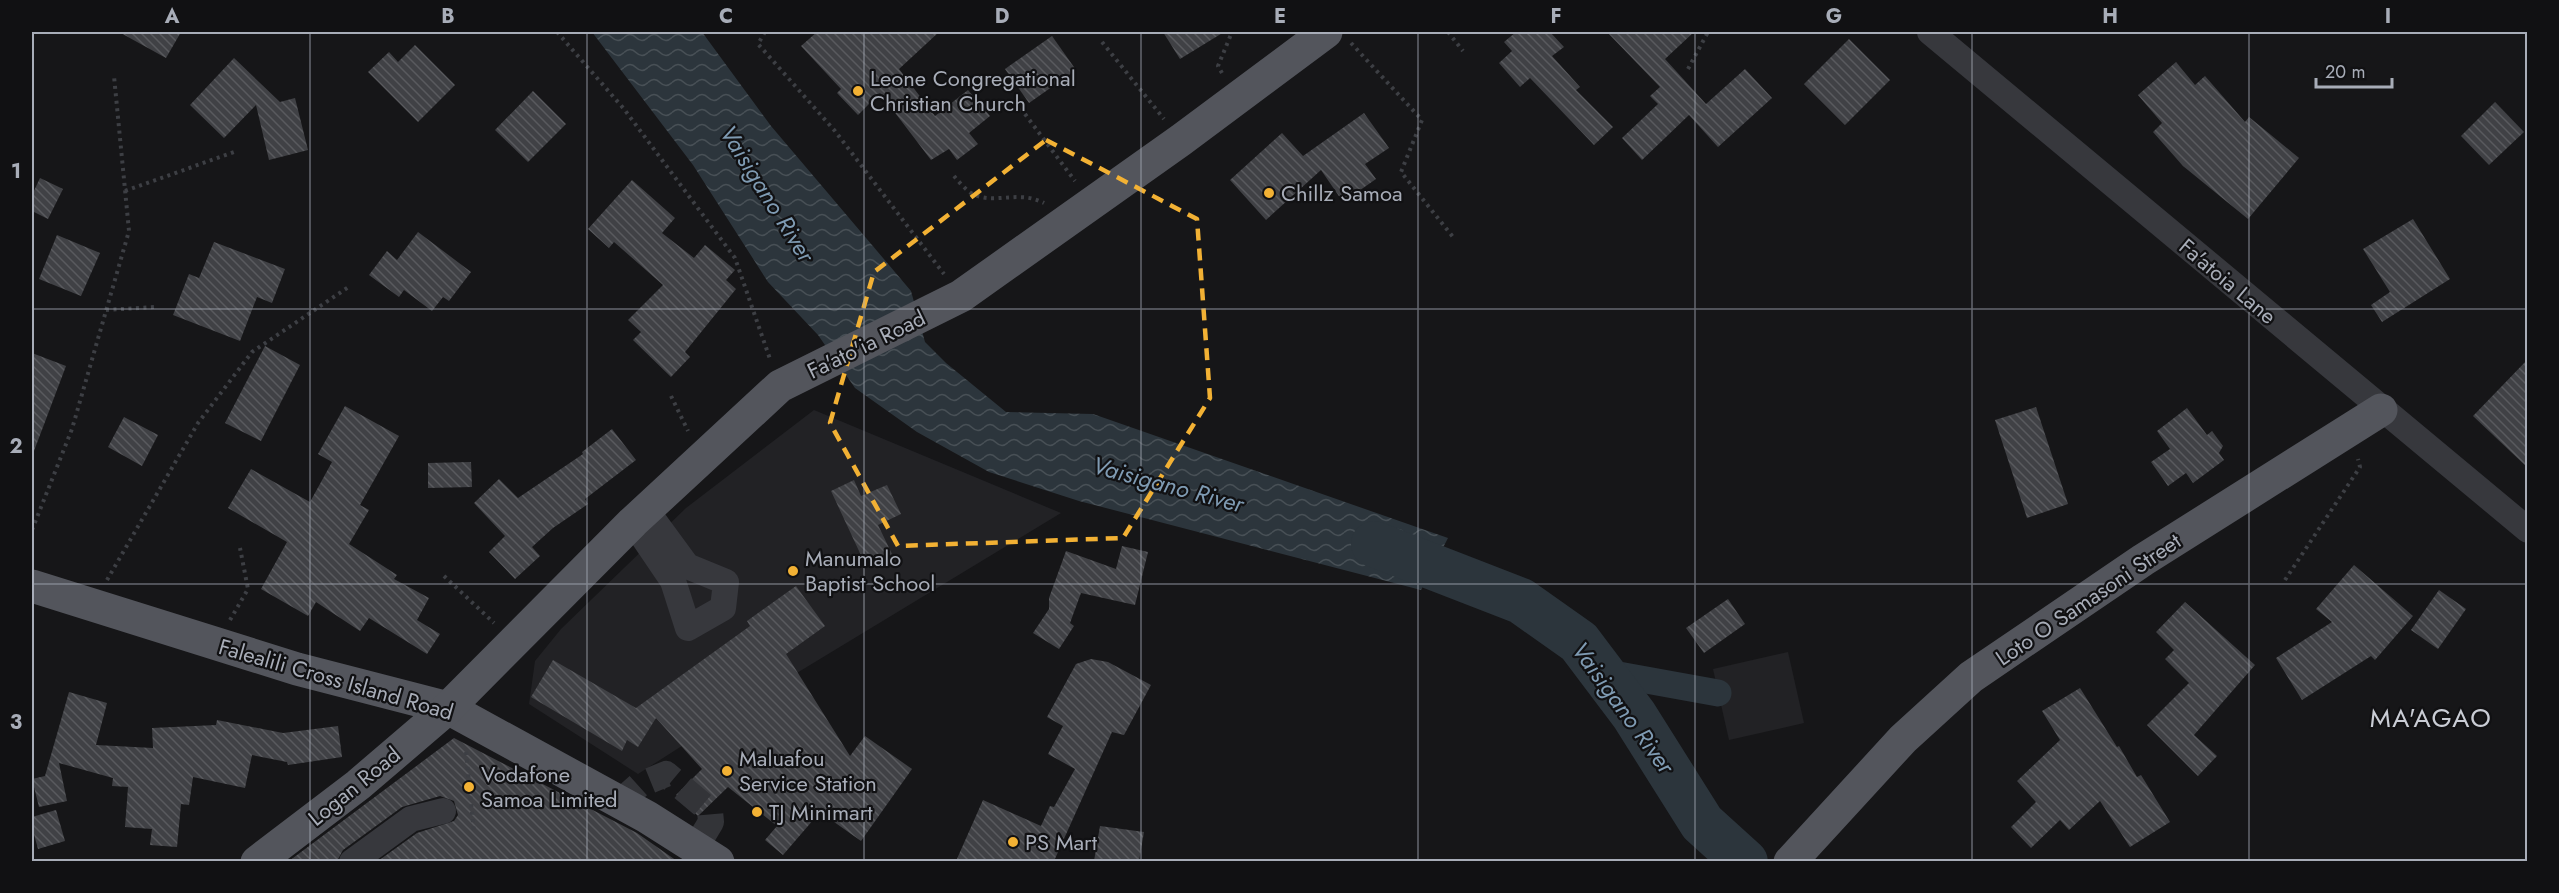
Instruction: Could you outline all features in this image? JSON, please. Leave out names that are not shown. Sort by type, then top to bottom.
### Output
[{"type":"main road","name":"Fa'ato'ia Road","points":[[448,708],[640,516],[787,382],[954,300],[1180,140],[1238,95],[1338,36]]},
{"type":"main road","name":"Loto O Samasoni Street","points":[[1790,861],[1903,740],[1971,677],[2143,560],[2381,410]]},
{"type":"main road","name":"Falealili Cross Island Road","points":[[32,586],[297,669],[448,708],[646,817],[708,859]]},
{"type":"main road","name":"Logan Road","points":[[271,857],[448,708]]},
{"type":"street","name":"Fa'atoia Lane","points":[[1930,32],[2381,410],[2528,530]]},
{"type":"street","points":[[352,861],[411,819],[443,811]]},
{"type":"path","points":[[557,32],[624,109],[735,258],[787,382]]},
{"type":"path","points":[[765,32],[758,44],[835,131],[954,300]]},
{"type":"path","points":[[1232,32],[1218,66],[1238,95]]},
{"type":"path","points":[[1448,32],[1463,51]]},
{"type":"path","points":[[1688,69],[1708,32]]},
{"type":"path","points":[[1338,36],[1422,120],[1401,172],[1453,237]]},
{"type":"path","points":[[1102,42],[1180,140]]},
{"type":"path","points":[[32,530],[72,429],[129,231],[114,76]]},
{"type":"path","points":[[1016,102],[1091,203]]},
{"type":"path","points":[[125,191],[234,152]]},
{"type":"path","points":[[954,176],[969,192],[986,199],[1032,197],[1047,205],[1063,224]]},
{"type":"path","points":[[92,605],[198,423],[252,352],[350,286]]},
{"type":"path","points":[[106,310],[155,307]]},
{"type":"path","points":[[671,396],[702,459]]},
{"type":"path","points":[[2285,580],[2360,467],[2350,429]]},
{"type":"path","points":[[216,644],[248,589],[240,548]]},
{"type":"path","points":[[444,576],[514,642]]},
{"type":"path","points":[[466,752],[474,833]]},
{"type":"highlighted area","points":[[1046,140],[1197,219],[1210,398],[1123,538],[898,546],[830,423],[874,272]]},
{"type":"shaded area","name":"Manumalo Baptist School","points":[[814,410],[1061,513],[782,682],[638,774],[529,704],[535,661],[561,629],[686,508]]},
{"type":"shaded area","points":[[1788,652],[1804,723],[1729,740],[1713,669]]},
{"type":"water","points":[[592,32],[702,32],[771,126],[911,291],[925,342],[946,363],[1006,412],[1093,414],[1448,538],[1421,590],[1079,501],[989,472],[917,432],[855,388],[818,335],[768,282],[693,165]]},
{"type":"building","points":[[119,32],[181,32],[166,58]]},
{"type":"building","points":[[817,32],[939,32],[899,69],[935,116],[968,90],[990,116],[969,133],[978,144],[957,160],[949,149],[931,160],[880,93],[858,115],[837,93],[841,89],[801,46]]},
{"type":"building","points":[[1163,32],[1224,32],[1180,59]]},
{"type":"building","points":[[1516,32],[1550,32],[1564,47],[1552,56],[1580,87],[1576,90],[1613,127],[1594,145],[1530,78],[1520,87],[1499,63],[1512,51],[1504,42]]},
{"type":"building","points":[[1607,32],[1694,32],[1665,59],[1706,104],[1745,69],[1772,98],[1718,147],[1689,115],[1642,160],[1622,138],[1658,104],[1650,96],[1660,87]]},
{"type":"building","points":[[1052,36],[1076,70],[1029,103],[1005,69]]},
{"type":"building","points":[[1849,39],[1890,80],[1845,125],[1804,84]]},
{"type":"building","points":[[415,45],[455,85],[418,122],[368,72],[389,52],[398,62]]},
{"type":"building","points":[[234,58],[280,102],[295,98],[308,150],[269,160],[256,105],[224,138],[190,105]]},
{"type":"building","points":[[2176,62],[2195,85],[2205,76],[2245,122],[2249,117],[2299,158],[2248,219],[2183,166],[2153,132],[2162,123],[2138,95]]},
{"type":"building","points":[[533,91],[566,124],[528,162],[495,130]]},
{"type":"building","points":[[2495,102],[2524,132],[2489,165],[2461,136]]},
{"type":"building","points":[[1364,113],[1389,148],[1365,164],[1376,179],[1343,202],[1321,170],[1266,220],[1230,180],[1282,133],[1303,156]]},
{"type":"building","points":[[40,178],[63,189],[48,219],[32,211],[32,195]]},
{"type":"building","points":[[632,180],[675,218],[662,233],[694,258],[705,245],[735,270],[726,280],[736,289],[685,352],[690,357],[671,377],[633,340],[641,332],[628,320],[663,285],[614,242],[609,248],[588,229]]},
{"type":"building","points":[[2413,219],[2450,279],[2382,322],[2371,305],[2390,292],[2363,249]]},
{"type":"building","points":[[418,232],[471,272],[449,301],[443,297],[432,311],[404,290],[399,297],[369,275],[387,251],[397,260]]},
{"type":"building","points":[[57,235],[100,253],[81,296],[39,279]]},
{"type":"building","points":[[214,242],[285,269],[272,303],[257,297],[240,341],[173,315],[189,274],[199,278]]},
{"type":"building","points":[[265,346],[300,365],[261,441],[225,423]]},
{"type":"building","points":[[32,353],[66,366],[34,451],[32,451]]},
{"type":"building","points":[[2528,359],[2528,468],[2473,416]]},
{"type":"building","points":[[345,406],[399,436],[360,505],[369,510],[349,544],[397,575],[394,579],[429,598],[417,620],[440,634],[427,654],[369,618],[360,631],[316,602],[308,616],[261,589],[287,542],[228,508],[251,469],[310,502],[332,462],[318,454]]},
{"type":"building","points":[[2036,407],[2068,504],[2027,518],[1995,420]]},
{"type":"building","points":[[2187,408],[2207,435],[2212,431],[2223,446],[2219,453],[2224,460],[2193,483],[2186,473],[2168,486],[2151,462],[2170,449],[2157,431]]},
{"type":"building","points":[[124,417],[158,435],[142,466],[108,447]]},
{"type":"building","points":[[612,429],[636,460],[585,499],[588,504],[553,528],[532,547],[540,556],[515,579],[489,552],[505,536],[474,503],[499,479],[518,498],[583,454],[582,452]]},
{"type":"building","points":[[471,462],[472,487],[428,488],[428,463]]},
{"type":"building","points":[[854,480],[861,496],[887,485],[901,514],[878,525],[892,554],[866,566],[831,491]]},
{"type":"building","points":[[1122,546],[1148,552],[1135,605],[1081,593],[1070,623],[1074,626],[1059,649],[1033,633],[1049,609],[1049,598],[1066,551],[1116,569]]},
{"type":"building","points":[[2354,565],[2413,616],[2375,660],[2371,656],[2302,700],[2276,658],[2332,622],[2316,609]]},
{"type":"building","points":[[796,586],[825,626],[786,654],[850,756],[865,736],[912,769],[861,841],[820,812],[783,855],[765,840],[777,826],[728,787],[698,816],[676,795],[702,769],[656,718],[638,747],[627,740],[622,751],[531,697],[553,660],[636,708],[750,626],[747,621]]},
{"type":"building","points":[[2439,590],[2466,609],[2438,649],[2411,630]]},
{"type":"building","points":[[1728,599],[1745,624],[1704,653],[1686,628]]},
{"type":"building","points":[[2185,602],[2255,665],[2194,735],[2217,756],[2198,776],[2147,725],[2189,683],[2165,659],[2174,650],[2156,632]]},
{"type":"building","points":[[1091,659],[1108,662],[1151,685],[1124,735],[1112,732],[1054,861],[956,861],[983,800],[1041,826],[1050,806],[1054,807],[1075,769],[1048,754],[1063,726],[1047,717],[1076,664]]},
{"type":"building","points":[[2080,688],[2137,777],[2141,775],[2170,822],[2130,847],[2100,801],[2069,830],[2060,820],[2031,848],[2011,827],[2036,802],[2017,781],[2060,740],[2042,711]]},
{"type":"building","points":[[69,692],[107,703],[96,745],[153,748],[152,728],[216,725],[217,720],[283,733],[338,726],[342,757],[288,765],[287,762],[252,755],[245,788],[193,777],[189,805],[181,804],[177,847],[150,845],[152,829],[125,827],[128,787],[112,786],[113,778],[59,763],[67,801],[39,807],[32,779],[45,776]]},
{"type":"building","name":"Vodafone Samoa Limited","points":[[454,738],[637,833],[677,861],[378,861],[417,833],[454,821],[458,815],[454,801],[440,796],[402,807],[343,850],[337,861],[289,861]]},
{"type":"building","points":[[56,810],[65,841],[38,849],[32,827],[32,817]]},
{"type":"building","points":[[1100,826],[1144,832],[1139,861],[1094,861]]},
{"type":"waterway","name":"Vaisigano River","points":[[1374,544],[1521,601],[1579,642],[1634,715],[1702,823],[1745,862]]},
{"type":"waterway","points":[[1602,672],[1718,693]]},
{"type":"tunnel","points":[[619,803],[639,785],[666,774],[710,811],[711,822],[696,847]]},
{"type":"place","name":"Leone Congregational Christian Church","points":[[858,91]]},
{"type":"place","name":"Chillz Samoa","points":[[1269,193]]},
{"type":"place","name":"Manumalo Baptist School","points":[[793,571]]},
{"type":"place","name":"Maluafou Service Station","points":[[727,771]]},
{"type":"place","name":"Vodafone Samoa Limited","points":[[469,787]]},
{"type":"place","name":"TJ Minimart","points":[[757,812]]},
{"type":"place","name":"PS Mart","points":[[1013,842]]},
{"type":"district","name":"MA'AGAO","points":[[2431,718]]}]
